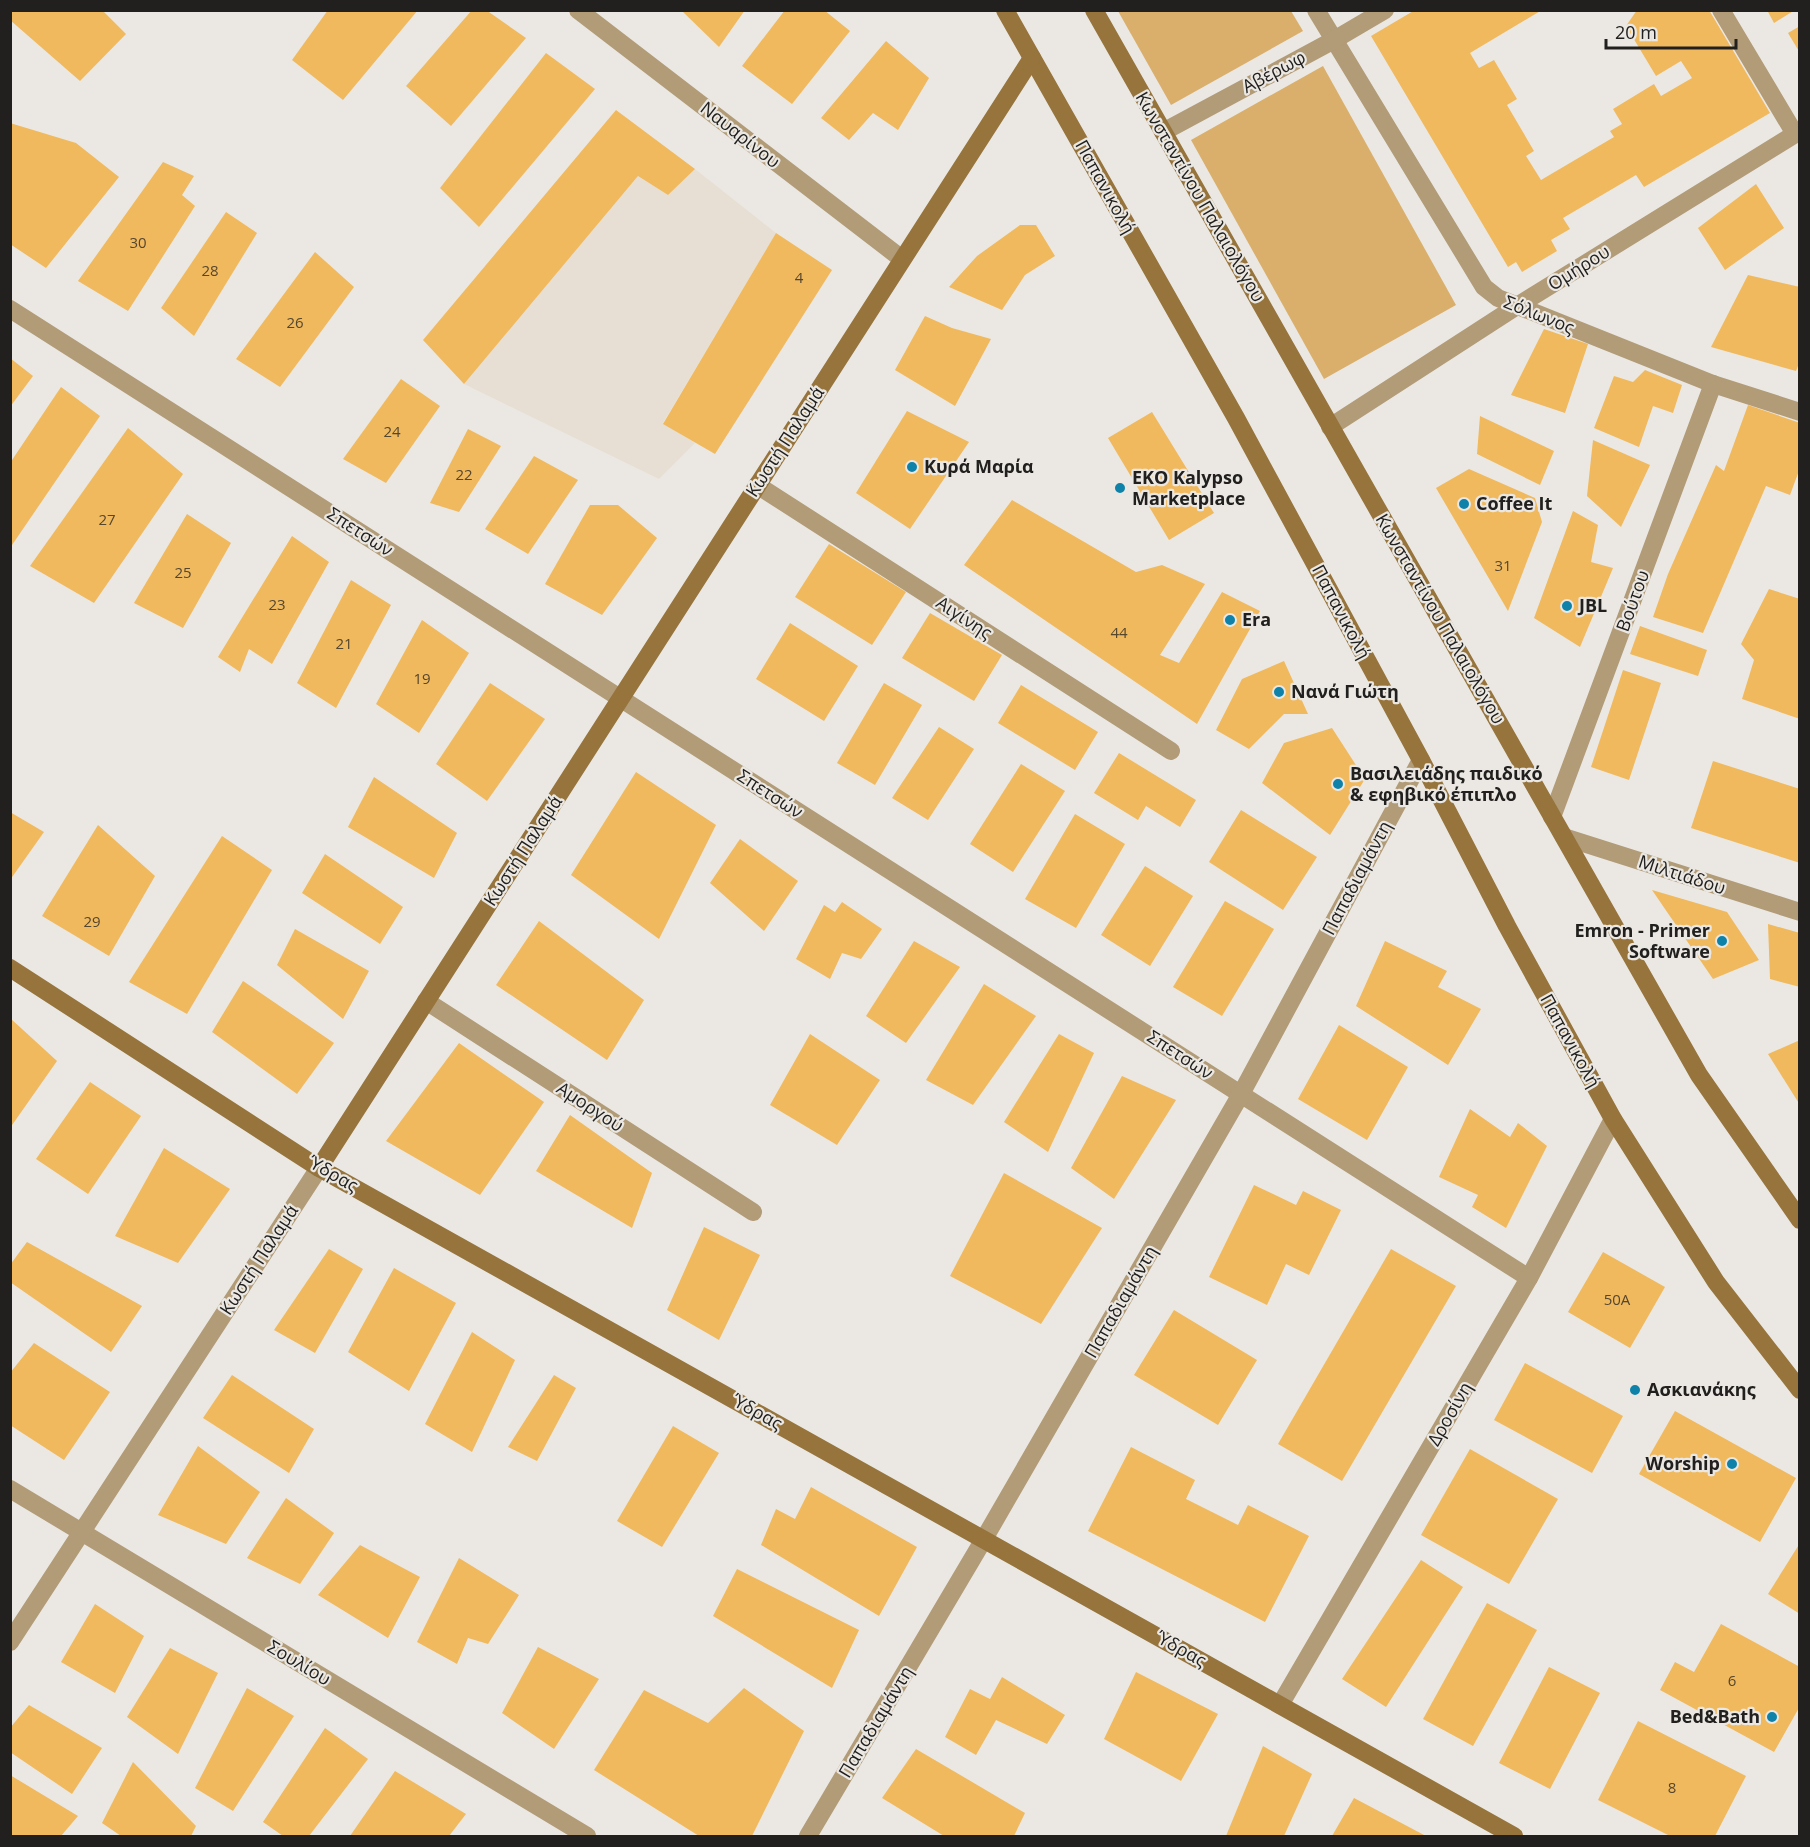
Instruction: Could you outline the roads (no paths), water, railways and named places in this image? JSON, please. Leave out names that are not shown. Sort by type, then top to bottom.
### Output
[{"type":"street","name":"Ναυαρίνου","points":[[578,10],[902,260]]},
{"type":"street","name":"Παπανικολή","points":[[1005,10],[1236,418],[1612,1119],[1716,1282],[1800,1390]]},
{"type":"street","name":"Κωνσταντίνου Παλαιολόγου","points":[[1094,10],[1699,1075],[1800,1220]]},
{"type":"street","name":"Σόλωνος","points":[[1317,10],[1484,287],[1498,298],[1713,384],[1800,412]]},
{"type":"street","name":"Αβέρωφ","points":[[1162,132],[1334,40],[1385,10]]},
{"type":"street","points":[[1721,10],[1797,133]]},
{"type":"street","name":"Κωστή Παλαμά","points":[[10,1642],[320,1168],[1032,58]]},
{"type":"street","name":"Ομήρου","points":[[1330,427],[1517,306],[1797,133]]},
{"type":"street","name":"Σπετσών","points":[[10,309],[1529,1278]]},
{"type":"street","name":"Βούτου","points":[[1552,817],[1713,384]]},
{"type":"street","name":"Αιγίνης","points":[[757,485],[1171,751]]},
{"type":"street","name":"Παπαδιαμάντη","points":[[808,1836],[984,1539],[1241,1094],[1420,760]]},
{"type":"street","name":"Μιλτιάδου","points":[[1564,837],[1800,912]]},
{"type":"street","name":"Ύδρας","points":[[10,968],[320,1168],[1514,1836]]},
{"type":"street","name":"Αμοργού","points":[[426,1001],[753,1212]]},
{"type":"street","name":"Δροσίνη","points":[[1280,1705],[1529,1278],[1612,1119]]},
{"type":"street","name":"Σουλίου","points":[[10,1489],[587,1836]]},
{"type":"place","name":"Κυρά Μαρία","points":[[912,467]]},
{"type":"place","name":"EKO Kalypso Marketplace","points":[[1120,488]]},
{"type":"place","name":"Coffee It","points":[[1464,504]]},
{"type":"place","name":"JBL","points":[[1567,606]]},
{"type":"place","name":"Era","points":[[1230,620]]},
{"type":"place","name":"Νανά Γιώτη","points":[[1279,692]]},
{"type":"place","name":"Βασιλειάδης παιδικό & εφηβικό έπιπλο","points":[[1338,784]]},
{"type":"place","name":"Emron - Primer Software","points":[[1722,941]]},
{"type":"place","name":"Ασκιανάκης","points":[[1635,1390]]},
{"type":"place","name":"Worship","points":[[1732,1464]]},
{"type":"place","name":"Bed&Bath","points":[[1772,1717]]}]
